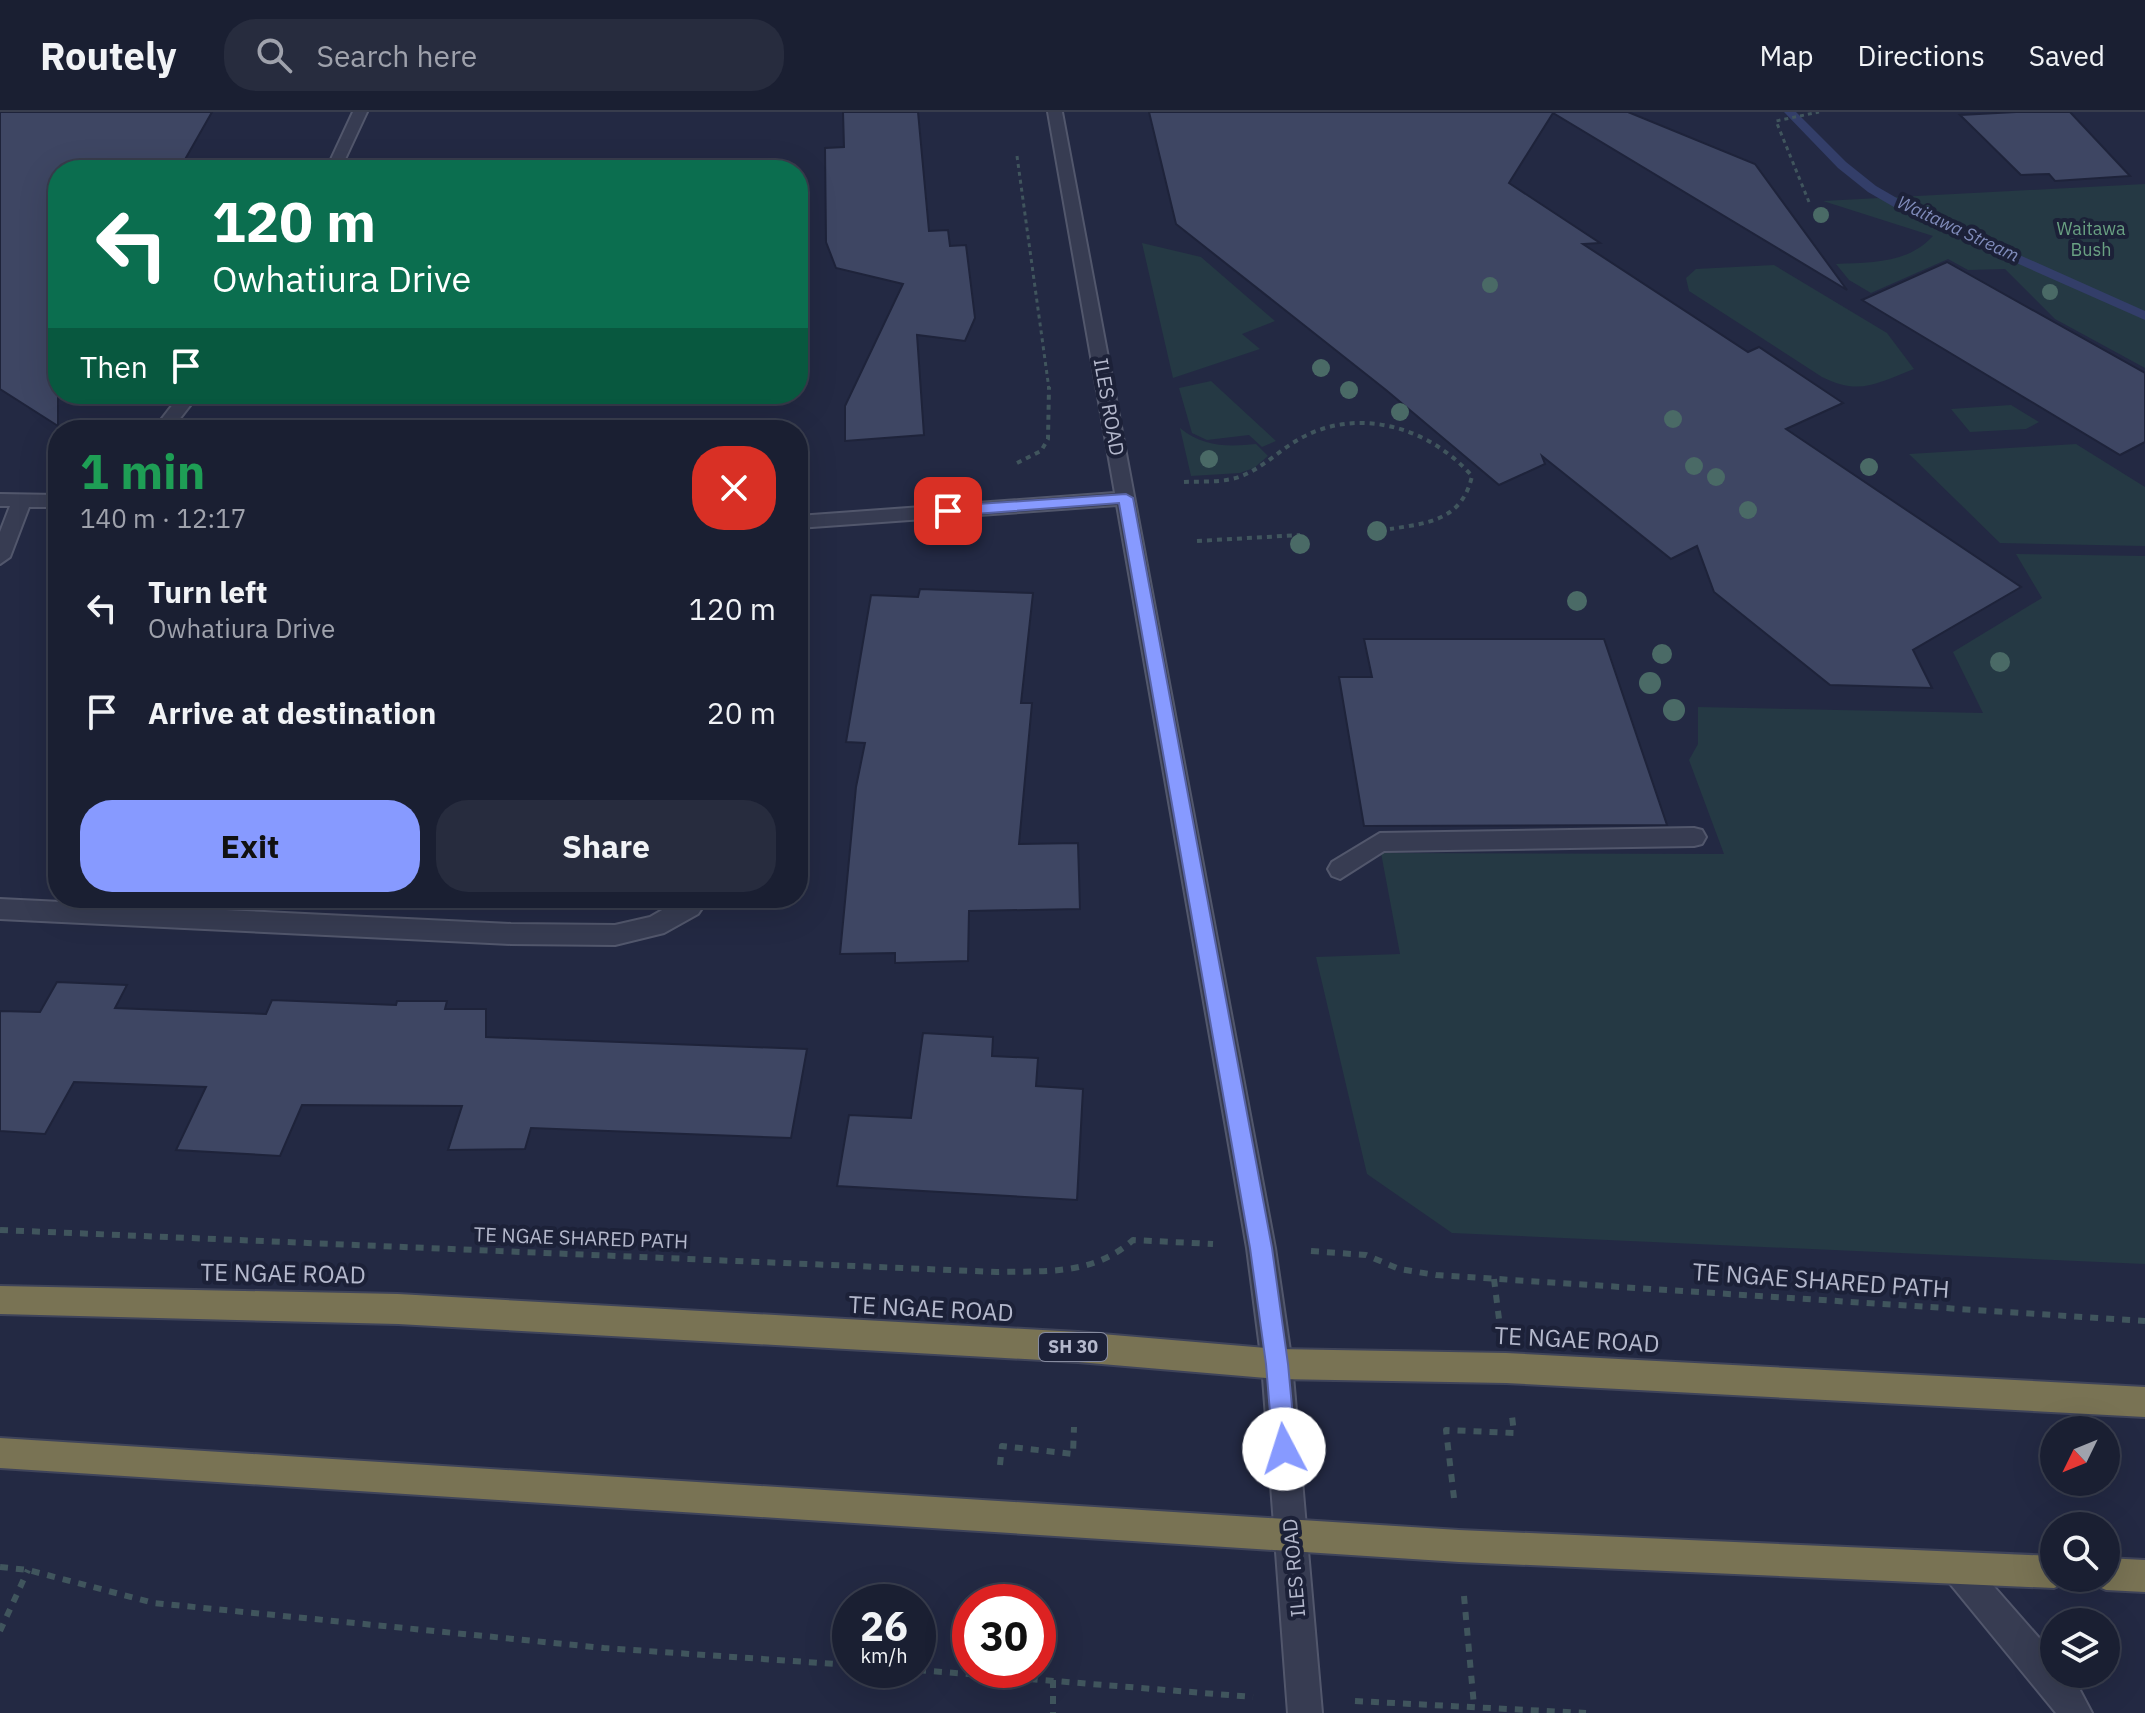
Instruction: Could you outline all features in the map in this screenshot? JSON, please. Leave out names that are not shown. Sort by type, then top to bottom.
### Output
[{"type":"highway","name":"TE NGAE ROAD","points":[[0,1300],[398,1309],[1010,1346],[1078,1347],[1277,1364],[1506,1368],[2145,1402]]},
{"type":"highway","points":[[0,1453],[1459,1546],[2040,1572]]},
{"type":"highway","points":[[2120,1575],[2145,1576]]},
{"type":"street","points":[[338,160],[360,112]]},
{"type":"street","name":"ILES ROAD","points":[[1055,112],[1254,1208],[1277,1364],[1305,1706]]},
{"type":"street","points":[[170,420],[182,404]]},
{"type":"street","points":[[808,521],[1126,498]]},
{"type":"street","points":[[0,500],[48,501]]},
{"type":"street","points":[[0,557],[22,500]]},
{"type":"street","points":[[1340,869],[1380,842],[1694,837]]},
{"type":"street","points":[[0,909],[511,934],[615,935],[655,926],[688,908]]},
{"type":"street","points":[[1958,1569],[2061,1689],[2075,1713]]},
{"type":"path","points":[[1809,202],[1776,121],[1818,112]]},
{"type":"path","points":[[1013,465],[1041,451],[1048,439],[1050,424],[1049,385],[1017,156]]},
{"type":"path","points":[[1033,274],[1042,273]]},
{"type":"path","points":[[1184,482],[1235,478],[1252,472],[1305,436],[1335,426],[1365,422],[1398,427],[1437,443],[1462,462],[1472,476],[1470,493],[1463,506],[1444,516],[1390,529]]},
{"type":"path","points":[[1197,541],[1300,535]]},
{"type":"path","name":"TE NGAE SHARED PATH","points":[[0,1230],[997,1272],[1082,1269],[1121,1252],[1133,1240],[1153,1240]]},
{"type":"path","name":"TE NGAE SHARED PATH","points":[[1345,1253],[1366,1255],[1399,1269],[1436,1275],[2145,1321]]},
{"type":"path","points":[[1474,1706],[1446,1430],[1514,1433],[1494,1279]]},
{"type":"path","points":[[1000,1465],[1002,1446],[1073,1454],[1074,1427]]},
{"type":"path","points":[[0,1567],[28,1570],[154,1603],[604,1648],[832,1664]]},
{"type":"path","points":[[0,1631],[28,1570]]},
{"type":"path","points":[[1056,1680],[1191,1694]]},
{"type":"path","points":[[1053,1688],[1053,1713]]},
{"type":"path","points":[[1436,1703],[1586,1713]]},
{"type":"green space","name":"Waitawa Bush","points":[[2145,184],[2145,368],[2055,319],[2005,269],[1968,270],[1948,259],[1871,293],[1849,280],[1836,264],[1900,257],[1933,236],[1823,201]]},
{"type":"green space","points":[[1142,243],[1201,257],[1275,321],[1242,334],[1260,349],[1173,378]]},
{"type":"green space","points":[[1774,265],[1887,333],[1914,369],[1858,387],[1835,383],[1689,291],[1686,278],[1696,269]]},
{"type":"green space","points":[[1211,381],[1276,441],[1262,447],[1249,435],[1207,440],[1192,433],[1179,388]]},
{"type":"green space","points":[[2011,405],[2039,422],[2026,429],[1970,432],[1951,409]]},
{"type":"green space","points":[[1180,428],[1198,439],[1216,444],[1256,444],[1268,456],[1254,468],[1240,473],[1191,476]]},
{"type":"green space","points":[[2076,444],[2145,487],[2145,546],[2000,543],[1909,454]]},
{"type":"green space","points":[[2016,554],[2145,556],[2145,1264],[1452,1233],[1367,1174],[1316,957],[1400,954],[1381,853],[1724,854],[1689,760],[1698,744],[1698,707],[1983,713],[1953,652],[2042,598]]},
{"type":"building","points":[[0,112],[212,112],[185,160],[48,160],[48,404],[58,404],[58,420],[49,420],[0,389]]},
{"type":"building","points":[[843,112],[918,112],[929,231],[948,230],[950,246],[966,245],[975,318],[965,341],[917,335],[924,435],[845,441],[845,406],[903,284],[836,268],[826,242],[825,148],[844,147]]},
{"type":"building","points":[[1149,112],[1628,112],[1755,164],[1847,290],[1553,113],[1509,183],[1600,243],[1583,244],[1748,352],[1759,347],[1843,403],[1786,429],[2021,587],[1913,650],[1932,688],[1830,685],[1714,592],[1697,546],[1671,559],[1542,456],[1545,464],[1499,485],[1386,390],[1176,224]]},
{"type":"building","points":[[2070,112],[2130,176],[2055,181],[2049,174],[2021,175],[1960,115]]},
{"type":"building","points":[[1947,262],[2145,373],[2145,442],[2120,455],[1862,300]]},
{"type":"building","points":[[920,589],[1033,593],[1021,703],[1032,703],[1019,844],[1078,843],[1080,909],[969,911],[968,961],[895,963],[895,953],[840,954],[856,787],[865,743],[846,742],[871,595],[918,597]]},
{"type":"building","points":[[1364,639],[1604,639],[1667,825],[1364,826],[1339,677],[1372,677]]},
{"type":"building","points":[[57,982],[127,985],[115,1008],[266,1014],[272,1000],[396,1005],[397,1001],[447,1001],[445,1009],[486,1009],[486,1037],[807,1049],[791,1138],[531,1128],[525,1149],[448,1150],[462,1106],[302,1105],[280,1156],[176,1150],[206,1087],[74,1082],[45,1134],[0,1131],[0,1011],[40,1012]]},
{"type":"building","points":[[923,1033],[993,1037],[992,1056],[1038,1058],[1036,1086],[1083,1089],[1077,1200],[837,1186],[849,1115],[911,1118]]},
{"type":"waterway","name":"Waitawa Stream","points":[[1790,112],[1842,165],[1872,189],[1910,211],[2145,316]]},
{"type":"route","points":[[948,511],[1126,498],[1261,1248],[1277,1364],[1284,1449]]}]
